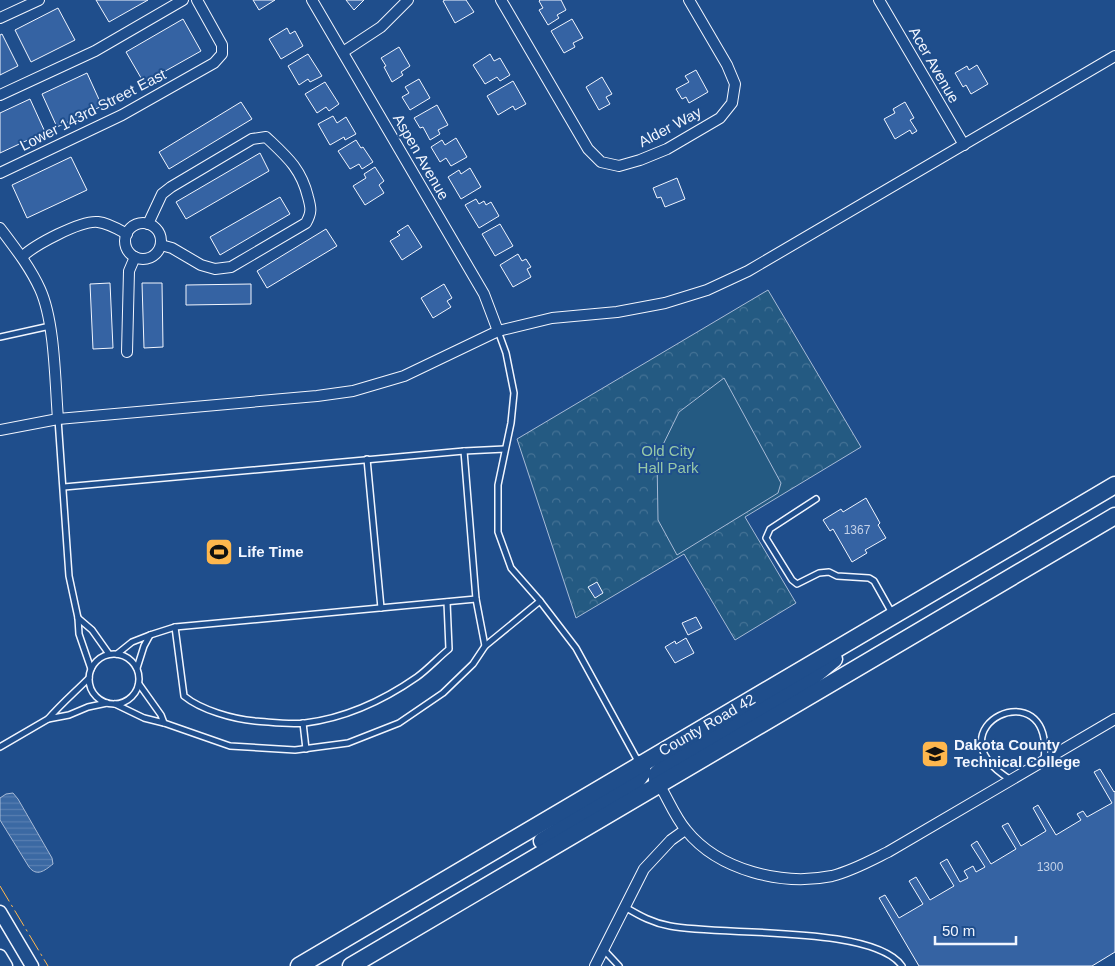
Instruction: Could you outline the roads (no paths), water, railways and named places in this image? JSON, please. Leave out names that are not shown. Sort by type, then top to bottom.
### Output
[{"type":"highway","name":"County Road 42","points":[[299,966],[1115,485]]},
{"type":"highway","points":[[1054,552],[1087,523],[1115,504]]},
{"type":"highway","name":"County Road 42","points":[[351,966],[1115,516]]},
{"type":"highway","points":[[659,784],[657,774],[664,767],[810,679],[859,636]]},
{"type":"highway","points":[[454,905],[479,880],[502,864],[636,782],[643,772],[640,764]]},
{"type":"street","points":[[0,18],[39,0]]},
{"type":"street","points":[[0,95],[95,50],[183,0]]},
{"type":"street","name":"Lower 143rd Street East","points":[[0,173],[122,115],[214,63],[222,54],[222,45],[197,0]]},
{"type":"street","name":"Aspen Avenue","points":[[312,0],[484,294],[498,331]]},
{"type":"street","points":[[343,52],[381,27],[408,0]]},
{"type":"street","name":"Alder Way","points":[[501,0],[588,149],[602,162],[619,166],[667,149],[720,118],[732,103],[735,84],[730,72],[689,0]]},
{"type":"street","name":"Acer Avenue","points":[[879,0],[964,145]]},
{"type":"street","points":[[0,430],[58,418],[317,396],[353,391],[404,376],[498,331],[552,318],[617,312],[656,305],[707,290],[748,271],[1115,56]]},
{"type":"street","points":[[148,224],[162,194],[252,139],[266,137],[298,170],[305,184],[311,213],[306,223],[231,267],[215,269],[201,265],[172,248],[161,245]]},
{"type":"street","points":[[22,257],[31,248],[87,223],[98,222],[127,234]]},
{"type":"street","points":[[148,224],[159,232],[161,245],[159,250],[151,257],[140,259],[128,252],[126,247],[127,234],[136,225],[148,224]]},
{"type":"street","points":[[0,228],[22,257],[41,291],[50,326],[58,418]]},
{"type":"street","points":[[127,352],[129,271],[135,257]]},
{"type":"street","points":[[659,784],[685,830],[702,847],[736,866],[784,878],[806,879],[832,876],[851,870],[888,852],[1115,719]]},
{"type":"street","points":[[596,966],[644,869],[671,840],[685,830]]},
{"type":"street","points":[[0,912],[32,966]]},
{"type":"street","points":[[0,956],[6,966]]},
{"type":"lane","points":[[0,336],[50,326]]},
{"type":"lane","points":[[498,331],[506,353],[514,393],[511,423],[498,485],[498,532],[511,568],[540,601],[576,648],[640,764]]},
{"type":"lane","points":[[58,418],[64,487],[68,576],[78,618],[79,634],[91,669]]},
{"type":"lane","points":[[64,487],[367,459],[505,449]]},
{"type":"lane","points":[[464,451],[476,599],[485,646]]},
{"type":"lane","points":[[367,459],[381,608]]},
{"type":"lane","points":[[816,500],[770,529],[766,538],[792,580],[797,584],[818,573],[829,572],[837,576],[869,578],[874,581],[893,616]]},
{"type":"lane","points":[[117,654],[132,642],[174,627],[476,599]]},
{"type":"lane","points":[[48,719],[69,715],[88,707],[107,703],[115,704],[144,718],[230,746],[295,750],[348,743],[399,722],[443,693],[474,664],[485,646],[540,601]]},
{"type":"lane","points":[[174,627],[184,696],[192,702],[236,719],[303,724],[356,711],[418,676],[449,649],[448,602]]},
{"type":"lane","points":[[78,618],[92,630],[109,654]]},
{"type":"lane","points":[[137,668],[144,646],[150,635]]},
{"type":"lane","points":[[107,703],[99,699],[94,693],[90,686],[89,678],[91,669],[101,657],[117,654],[125,656],[132,661],[137,668],[139,676],[136,692],[123,702],[115,704]]},
{"type":"lane","points":[[0,748],[48,719],[60,704],[76,692],[89,678]]},
{"type":"lane","points":[[138,684],[161,715],[164,723]]},
{"type":"lane","points":[[1012,780],[992,766],[982,748],[982,738],[985,729],[997,716],[1014,711],[1023,712],[1036,721],[1041,726],[1046,743],[1044,761]]},
{"type":"lane","points":[[303,724],[306,749]]},
{"type":"lane","points":[[624,907],[643,918],[672,927],[850,941],[887,952],[898,960],[902,966]]},
{"type":"lane","points":[[604,950],[619,966]]},
{"type":"place","name":"Life Time","points":[[219,552]]},
{"type":"place","name":"Dakota County Technical College","points":[[935,754]]},
{"type":"park label","name":"Old City Hall Park","points":[[668,460]]}]
